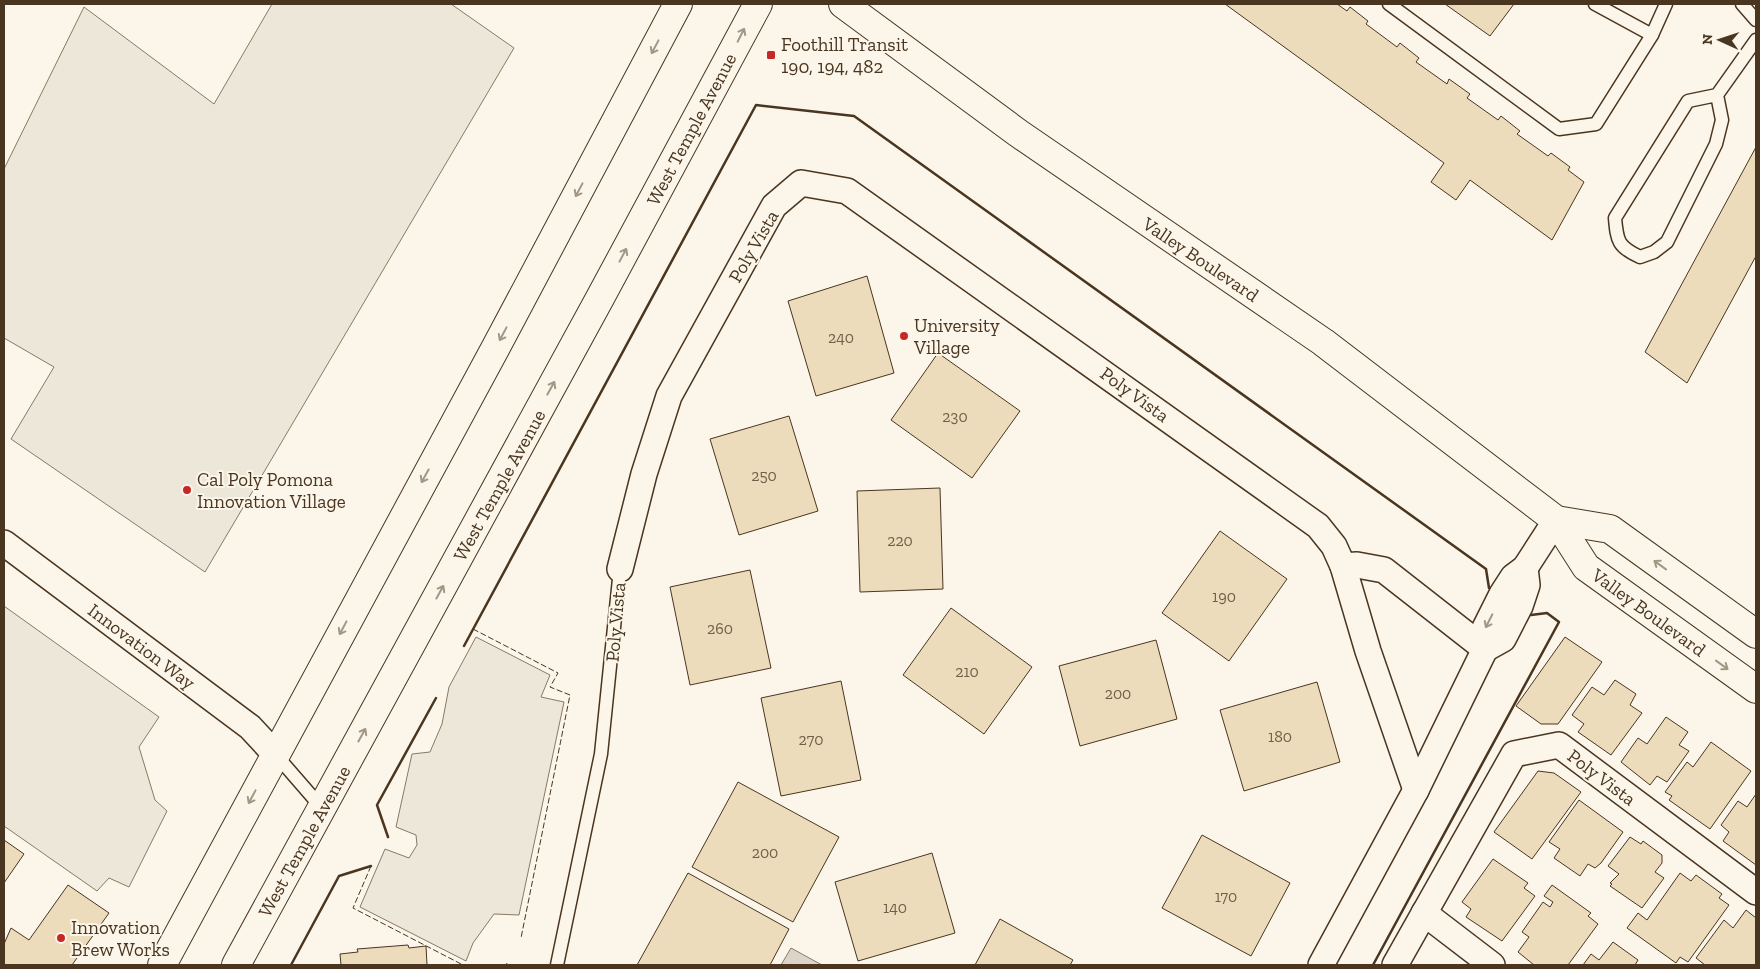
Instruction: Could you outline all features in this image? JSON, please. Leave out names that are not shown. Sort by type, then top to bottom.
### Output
[{"type":"main road","points":[[162,965],[678,4]]},
{"type":"main road","name":"West Temple Avenue","points":[[236,965],[758,4]]},
{"type":"main road","name":"Valley Boulevard","points":[[843,4],[1018,133],[1323,342],[1556,520],[1586,567],[1756,689]]},
{"type":"main road","name":"Valley Boulevard","points":[[1556,520],[1610,529],[1756,634]]},
{"type":"street","name":"Poly Vista","points":[[620,569],[644,474],[669,396],[774,206],[801,183],[847,191],[1318,526],[1334,546],[1343,566],[1368,651],[1416,790]]},
{"type":"street","points":[[1321,965],[1416,790],[1485,649],[1503,639],[1528,586],[1525,568],[1556,520]]},
{"type":"street","name":"Innovation Way","points":[[4,543],[250,727],[276,755]]},
{"type":"street","points":[[1343,566],[1357,565],[1384,570],[1485,649]]},
{"type":"street","name":"Poly Vista","points":[[1395,965],[1514,754],[1559,745],[1756,892]]},
{"type":"street","points":[[1424,913],[1492,965]]},
{"type":"lane","points":[[1388,4],[1559,129],[1596,124],[1652,35],[1666,4]]},
{"type":"lane","points":[[1595,4],[1652,35]]},
{"type":"lane","points":[[1742,4],[1756,20]]},
{"type":"lane","points":[[1717,95],[1722,120],[1716,144],[1667,242],[1654,252],[1640,256],[1626,251],[1617,239],[1615,218],[1688,101],[1717,95],[1756,40]]},
{"type":"lane","name":"Poly Vista","points":[[557,965],[601,754],[620,569]]},
{"type":"lane","points":[[276,755],[322,808]]},
{"type":"shaded area","points":[[272,4],[451,4],[514,48],[205,572],[11,439],[54,367],[4,338],[4,169],[84,7],[214,104]]},
{"type":"shaded area","points":[[4,606],[159,717],[139,747],[155,800],[167,811],[129,887],[109,878],[97,891],[4,826]]},
{"type":"shaded area","points":[[476,637],[550,675],[541,697],[564,702],[519,915],[494,914],[473,943],[466,961],[360,907],[385,849],[409,858],[417,845],[416,835],[396,827],[412,754],[430,752],[442,724],[449,687]]},
{"type":"shaded area","points":[[791,948],[822,965],[781,965]]},
{"type":"building","points":[[1225,4],[1337,4],[1347,11],[1350,7],[1368,21],[1366,24],[1397,47],[1400,43],[1419,58],[1416,62],[1447,84],[1449,79],[1470,94],[1467,98],[1498,120],[1501,116],[1520,131],[1517,134],[1548,156],[1551,153],[1570,167],[1568,170],[1584,182],[1552,240],[1470,180],[1456,200],[1431,182],[1444,163]]},
{"type":"building","points":[[1445,4],[1514,4],[1490,36]]},
{"type":"building","points":[[1756,147],[1756,256],[1687,383],[1645,352]]},
{"type":"building","points":[[867,276],[894,373],[816,396],[788,301]]},
{"type":"building","points":[[938,353],[1020,411],[972,478],[891,420]]},
{"type":"building","points":[[789,416],[818,511],[739,535],[710,439]]},
{"type":"building","points":[[940,488],[943,589],[860,592],[857,491]]},
{"type":"building","points":[[1220,531],[1287,579],[1229,661],[1162,613]]},
{"type":"building","points":[[750,570],[771,668],[690,685],[670,587]]},
{"type":"building","points":[[951,608],[1032,667],[984,734],[903,675]]},
{"type":"building","points":[[1565,637],[1602,662],[1558,724],[1541,724],[1516,706]]},
{"type":"building","points":[[1156,640],[1177,719],[1080,746],[1059,666]]},
{"type":"building","points":[[1615,680],[1636,694],[1630,705],[1642,713],[1611,755],[1578,732],[1584,724],[1572,715],[1592,687],[1604,695]]},
{"type":"building","points":[[841,681],[861,780],[781,796],[761,698]]},
{"type":"building","points":[[1317,682],[1340,762],[1244,791],[1220,710]]},
{"type":"building","points":[[1666,717],[1688,732],[1679,745],[1689,751],[1667,782],[1657,776],[1650,785],[1621,762],[1638,738],[1647,744]]},
{"type":"building","points":[[1711,742],[1751,771],[1710,829],[1669,800],[1672,796],[1665,792],[1687,762],[1693,767]]},
{"type":"building","points":[[1538,771],[1554,773],[1581,792],[1532,859],[1494,832]]},
{"type":"building","points":[[738,782],[839,837],[793,922],[692,867]]},
{"type":"building","points":[[1756,794],[1756,865],[1723,841],[1729,832],[1721,825],[1738,801],[1747,807]]},
{"type":"building","points":[[1579,800],[1623,832],[1601,863],[1595,868],[1588,864],[1580,876],[1554,858],[1560,849],[1549,842]]},
{"type":"building","points":[[1202,835],[1290,883],[1251,956],[1162,908]]},
{"type":"building","points":[[1630,837],[1641,844],[1643,841],[1662,855],[1662,863],[1655,872],[1664,878],[1642,908],[1610,886],[1612,884],[1610,883],[1619,874],[1608,866]]},
{"type":"building","points":[[4,840],[24,854],[4,883]]},
{"type":"building","points":[[932,853],[955,933],[858,961],[835,882]]},
{"type":"building","points":[[1493,859],[1528,883],[1524,888],[1535,896],[1502,941],[1466,917],[1471,909],[1462,902]]},
{"type":"building","points":[[688,873],[789,929],[770,965],[637,965]]},
{"type":"building","points":[[1680,873],[1691,881],[1696,875],[1722,894],[1719,898],[1729,905],[1688,962],[1680,957],[1676,963],[1627,928],[1638,913],[1647,920]]},
{"type":"building","points":[[68,885],[109,913],[72,965],[4,965],[4,944],[11,928],[29,940]]},
{"type":"building","points":[[1552,885],[1591,913],[1588,916],[1598,924],[1568,965],[1534,965],[1518,952],[1529,937],[1522,932],[1543,902],[1550,907],[1553,902],[1544,896]]},
{"type":"building","points":[[1746,910],[1756,918],[1756,965],[1705,965],[1696,958],[1724,920],[1733,928]]},
{"type":"building","points":[[1000,919],[1073,960],[1070,965],[975,965]]},
{"type":"building","points":[[1613,942],[1638,960],[1635,965],[1583,965],[1591,954],[1599,960]]},
{"type":"building","points":[[408,945],[409,948],[426,946],[427,965],[341,965],[340,954],[358,952],[357,949]]},
{"type":"fence","points":[[473,629],[558,673],[550,687],[570,695],[521,938]]},
{"type":"fence","points":[[371,866],[353,908],[463,965]]},
{"type":"wall","points":[[464,646],[756,105],[854,116],[1486,569],[1489,588]]},
{"type":"wall","points":[[1373,965],[1559,622],[1547,613],[1531,615]]},
{"type":"wall","points":[[388,837],[377,805],[436,698]]},
{"type":"wall","points":[[291,965],[339,876],[371,866]]},
{"type":"place","name":"Foothill Transit 190, 194, 482","points":[[771,55]]},
{"type":"place","name":"University Village","points":[[904,336]]},
{"type":"place","name":"Cal Poly Pomona Innovation Village","points":[[187,490]]},
{"type":"place","name":"Innovation Brew Works","points":[[61,938]]}]
